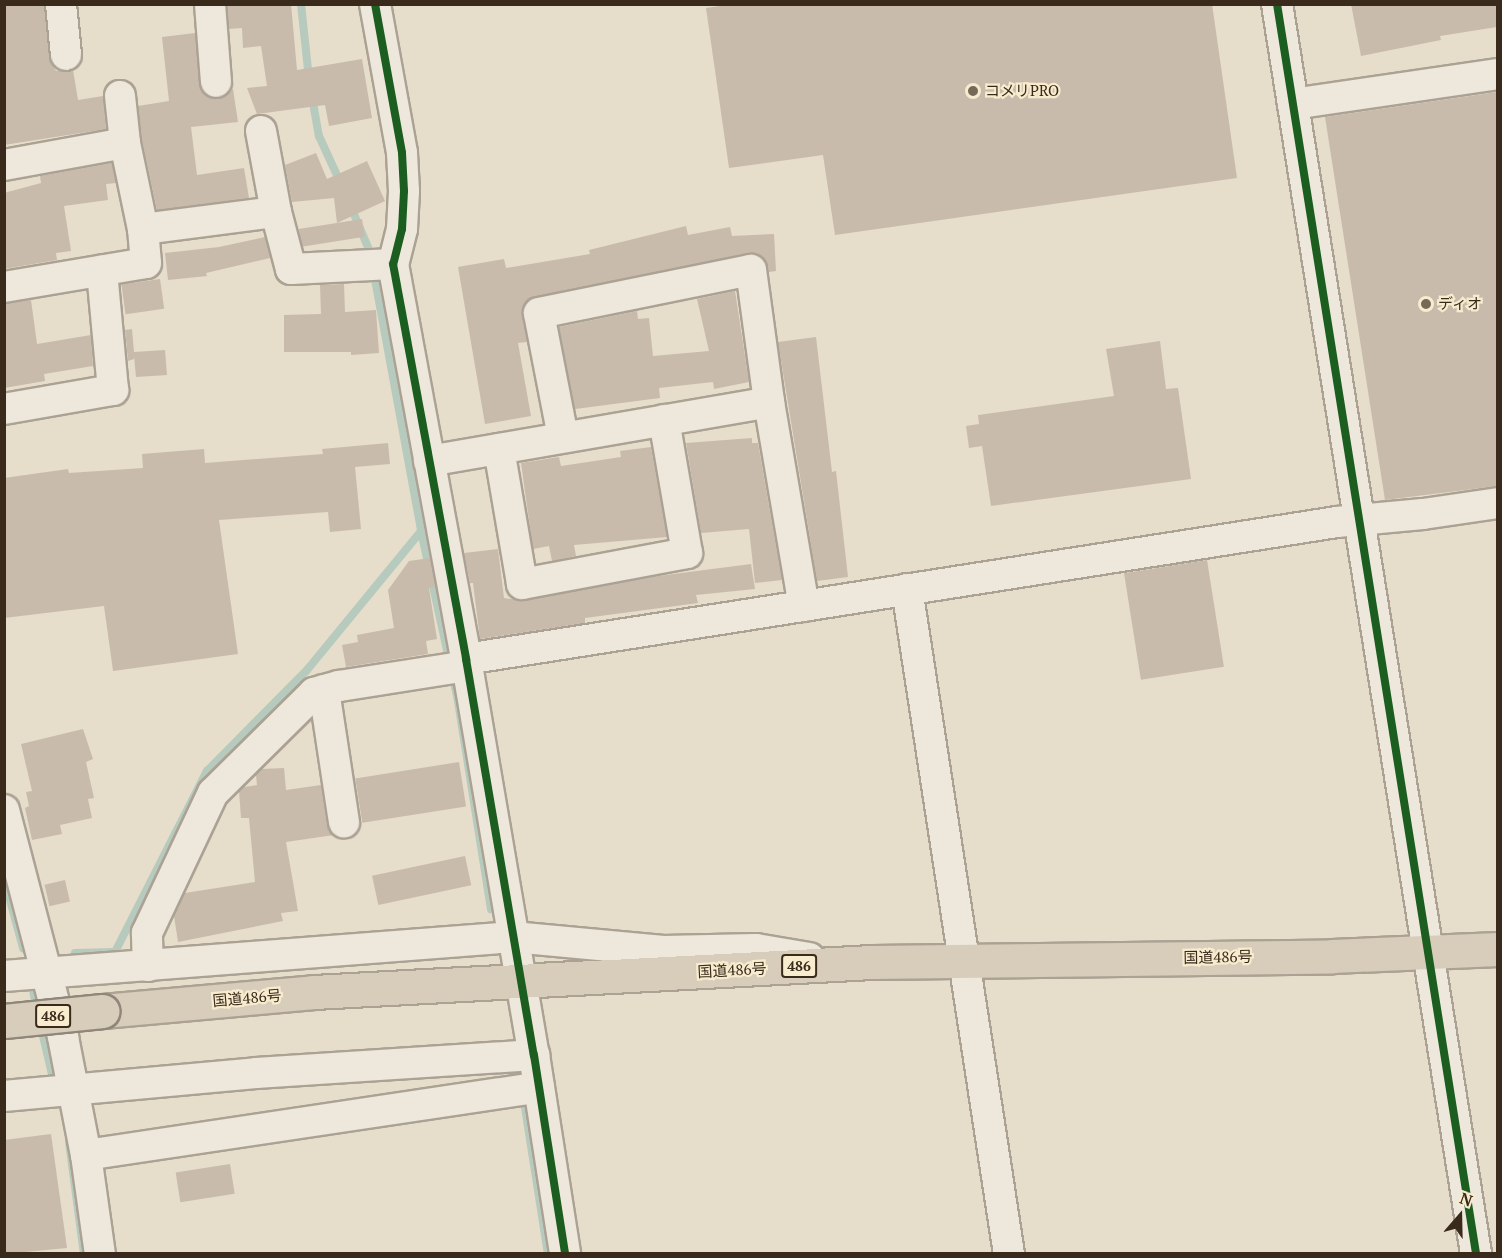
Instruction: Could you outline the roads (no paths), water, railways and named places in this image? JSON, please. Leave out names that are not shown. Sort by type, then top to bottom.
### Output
[{"type":"highway","name":"国道486号","points":[[4,1021],[314,992],[844,963],[1320,956],[1497,949]]},
{"type":"street","points":[[61,4],[66,55]]},
{"type":"street","points":[[210,4],[216,82]]},
{"type":"street","points":[[375,4],[402,153],[404,191],[402,229],[380,265],[429,461],[459,665],[513,937],[566,1254]]},
{"type":"street","points":[[1277,4],[1476,1254]]},
{"type":"street","points":[[1293,104],[1497,74]]},
{"type":"street","points":[[4,287],[146,263],[143,229],[125,143],[120,96]]},
{"type":"street","points":[[261,131],[276,212],[291,269],[380,265]]},
{"type":"street","points":[[4,165],[125,143]]},
{"type":"street","points":[[143,229],[276,212]]},
{"type":"street","points":[[563,437],[540,313],[751,270],[769,402],[804,606]]},
{"type":"street","points":[[4,409],[113,390],[102,271]]},
{"type":"street","points":[[429,461],[769,402]]},
{"type":"street","points":[[499,449],[522,584],[687,553],[664,420]]},
{"type":"street","points":[[148,966],[147,933],[213,793],[314,693],[459,665],[907,589],[1358,520],[1422,514],[1497,503]]},
{"type":"street","points":[[907,589],[1009,1254]]},
{"type":"street","points":[[324,690],[344,822]]},
{"type":"street","points":[[4,810],[45,973],[62,1091],[86,1155],[100,1254]]},
{"type":"street","points":[[4,976],[513,937],[663,951],[756,949],[844,963]]},
{"type":"street","points":[[4,1096],[256,1072],[534,1055]]},
{"type":"street","points":[[86,1155],[539,1087]]},
{"type":"waterway","points":[[301,4],[309,79]]},
{"type":"waterway","points":[[312,97],[319,136],[341,184]]},
{"type":"waterway","points":[[351,207],[370,252],[421,531],[458,701],[491,909]]},
{"type":"waterway","points":[[75,953],[115,952],[207,771],[307,670],[421,531]]},
{"type":"waterway","points":[[4,878],[23,948]]},
{"type":"waterway","points":[[32,985],[37,1011]]},
{"type":"waterway","points":[[40,1023],[55,1087]]},
{"type":"waterway","points":[[524,1101],[548,1254]]},
{"type":"waterway","points":[[69,1142],[84,1254]]},
{"type":"place","name":"コメリPRO","points":[[973,91]]},
{"type":"place","name":"ディオ","points":[[1426,304]]}]
